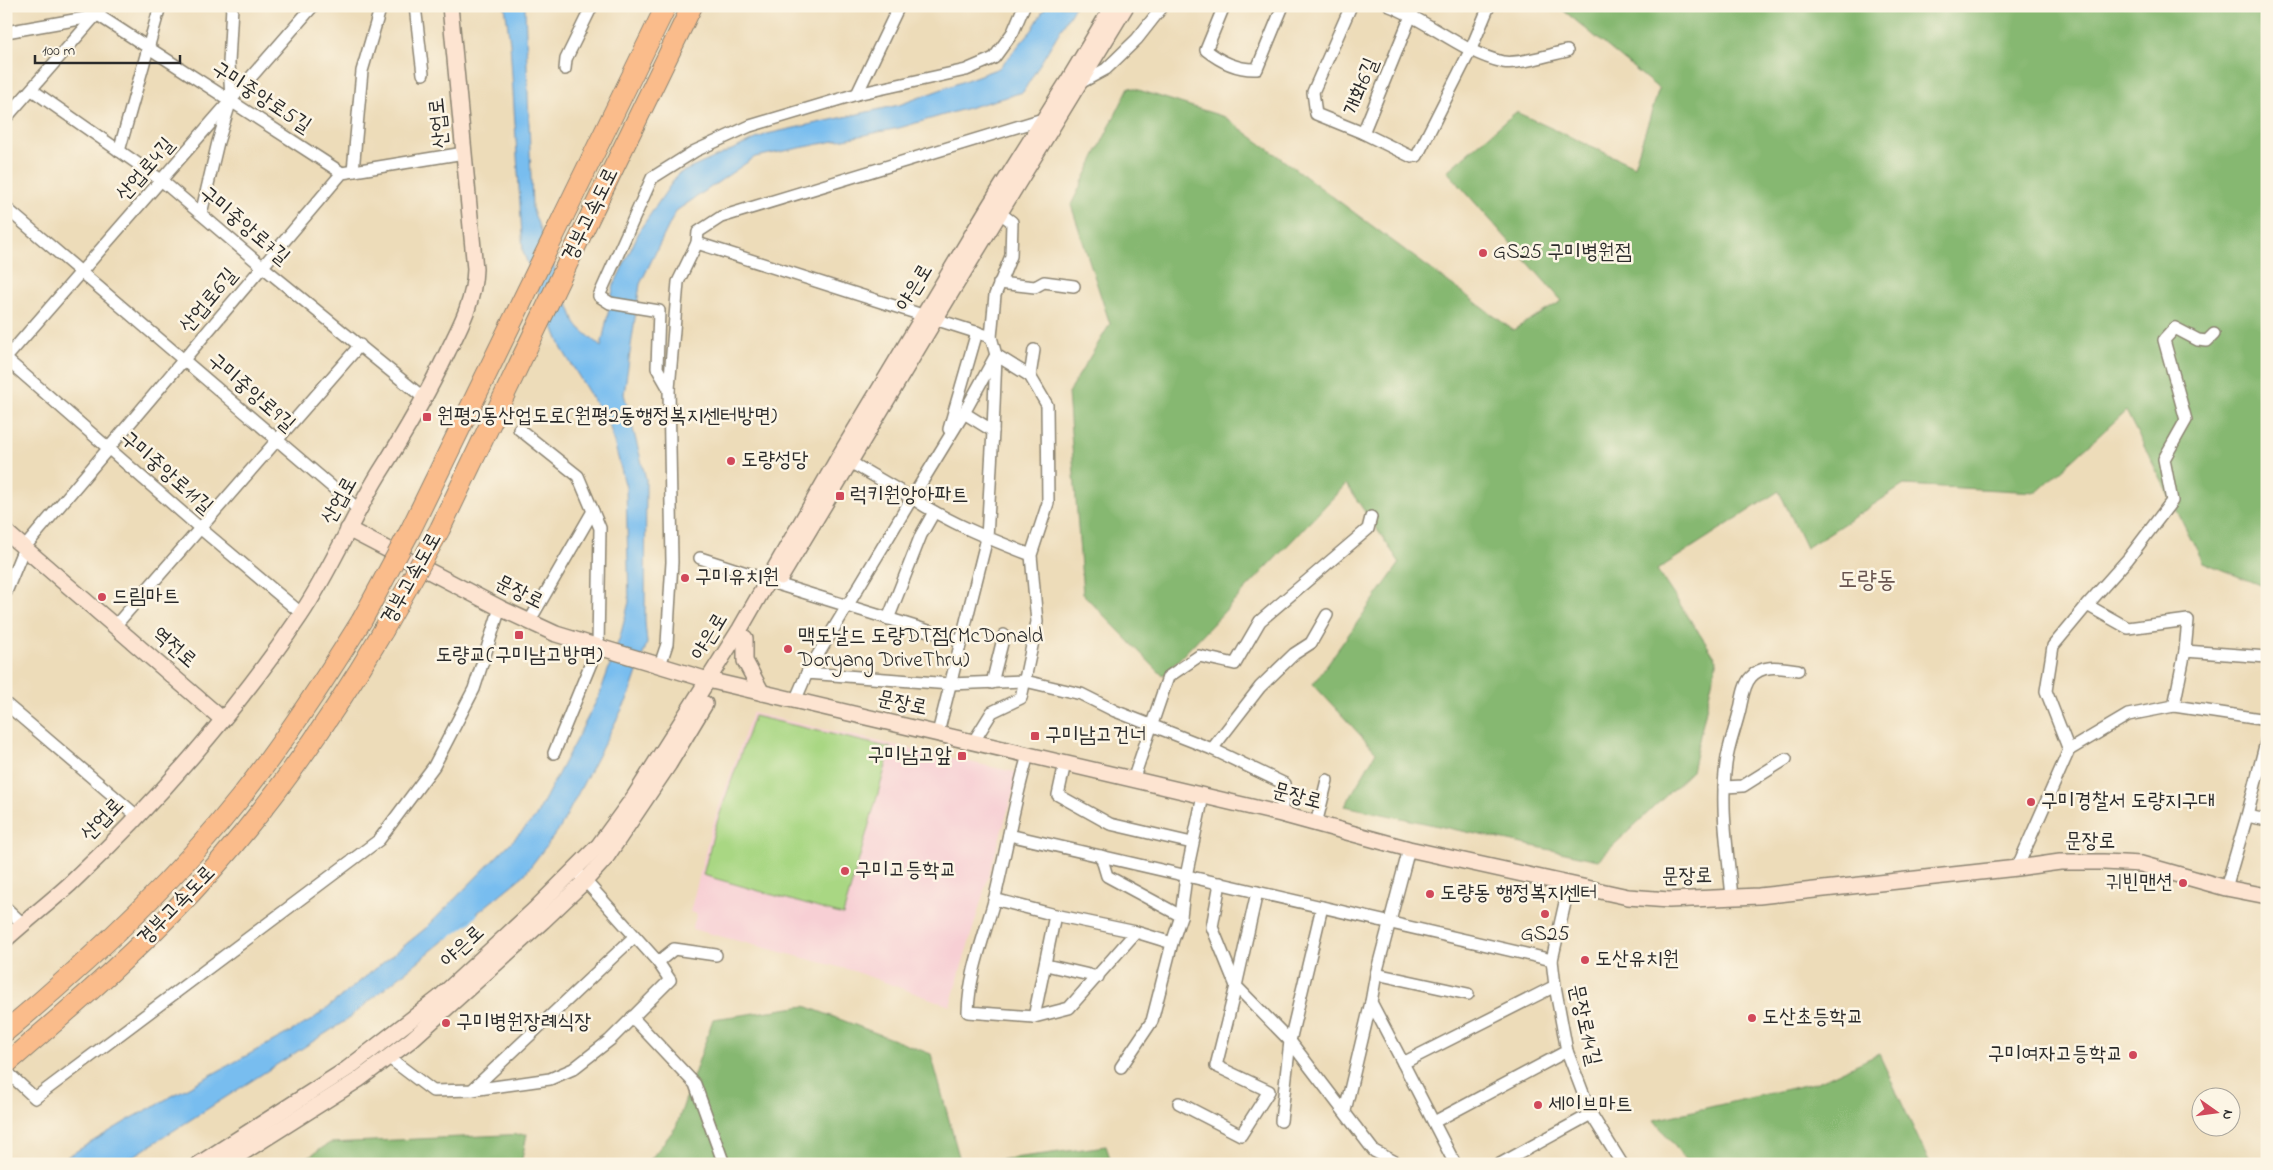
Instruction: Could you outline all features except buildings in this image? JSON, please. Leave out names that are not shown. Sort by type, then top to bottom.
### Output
[{"type":"highway","name":"경부고속도로","points":[[8,1030],[101,947],[171,878],[227,814],[284,740],[327,677],[362,620],[415,520],[666,6]]},
{"type":"highway","name":"경부고속도로","points":[[6,1064],[124,961],[213,869],[248,827],[306,750],[350,686],[384,631],[440,529],[692,6]]},
{"type":"street","name":"구미중앙로5길","points":[[84,6],[149,49],[348,172]]},
{"type":"street","points":[[6,118],[98,16],[104,6]]},
{"type":"street","points":[[119,151],[160,6]]},
{"type":"street","points":[[201,214],[218,142],[231,100],[229,63],[232,6]]},
{"type":"street","name":"산업로4길","points":[[6,358],[313,6]]},
{"type":"street","points":[[381,6],[362,71],[348,172],[464,152]]},
{"type":"street","points":[[415,6],[423,74]]},
{"type":"street","name":"산업로","points":[[6,939],[69,885],[137,816],[273,656],[302,614],[358,509],[426,399],[467,312],[474,286],[450,6]]},
{"type":"street","points":[[565,69],[566,59],[592,6]]},
{"type":"street","points":[[857,94],[899,6]]},
{"type":"street","points":[[669,389],[657,368],[658,310],[610,303],[599,296],[652,178],[695,151],[750,126],[857,94],[966,70],[994,58],[1013,32],[1024,6]]},
{"type":"street","name":"야은로","points":[[713,681],[930,316],[1043,119],[1073,74],[1112,6]]},
{"type":"street","name":"야은로","points":[[225,1164],[358,1080],[411,1040],[544,921],[581,875],[713,681],[745,638],[773,582],[850,462],[930,316],[1000,213],[1082,82],[1126,6]]},
{"type":"street","points":[[1082,82],[1106,69],[1137,40],[1164,6]]},
{"type":"street","points":[[1224,6],[1206,50],[1218,60],[1246,70],[1257,69],[1283,6]]},
{"type":"street","points":[[1351,6],[1312,92],[1316,114],[1363,133]]},
{"type":"street","points":[[1390,6],[1413,11],[1471,49],[1505,62],[1567,51]]},
{"type":"street","points":[[1471,49],[1489,6]]},
{"type":"street","name":"개화6길","points":[[1413,11],[1363,133],[1414,156],[1471,49]]},
{"type":"street","points":[[6,32],[98,16]]},
{"type":"street","name":"구미중앙로7길","points":[[32,90],[161,180],[263,267],[426,399]]},
{"type":"street","points":[[660,665],[667,644],[672,562],[669,389],[678,282],[697,243],[698,232],[721,217],[1043,119]]},
{"type":"street","name":"산업로6길","points":[[6,592],[24,548],[263,267],[348,172]]},
{"type":"street","name":"구미중앙로9길","points":[[6,208],[358,509]]},
{"type":"street","points":[[938,733],[987,538],[996,355],[991,337],[995,295],[1011,256],[1012,222],[1000,213]]},
{"type":"street","points":[[697,243],[991,337]]},
{"type":"street","points":[[999,284],[1035,287],[1044,282],[1074,286]]},
{"type":"street","points":[[2069,750],[2046,691],[2053,646],[2128,560],[2172,501],[2164,460],[2186,420],[2164,340],[2175,328],[2198,340],[2207,341],[2214,334]]},
{"type":"street","points":[[946,440],[977,332]]},
{"type":"street","points":[[115,626],[360,345]]},
{"type":"street","points":[[1030,376],[1034,350]]},
{"type":"street","points":[[974,741],[992,712],[1021,698],[1037,622],[1031,555],[1048,503],[1046,405],[1030,376],[996,355]]},
{"type":"street","points":[[795,701],[807,673],[964,413],[996,355]]},
{"type":"street","name":"구미중앙로11길","points":[[6,358],[200,528],[302,614]]},
{"type":"street","points":[[964,413],[993,431]]},
{"type":"street","points":[[519,429],[578,476],[600,528],[598,646],[554,753]]},
{"type":"street","points":[[850,462],[934,512],[987,538],[1031,555]]},
{"type":"street","points":[[529,622],[593,511]]},
{"type":"street","points":[[888,619],[921,535],[934,512]]},
{"type":"street","points":[[1133,780],[1168,677],[1199,656],[1235,664],[1260,621],[1368,529],[1371,517]]},
{"type":"street","name":"문장로","points":[[348,529],[500,608],[556,634],[713,681],[1281,814],[1409,849],[1628,897],[1669,900],[1778,894],[2060,862],[2141,864],[2226,888],[2267,896]]},
{"type":"street","name":"역전로","points":[[6,532],[222,718]]},
{"type":"street","points":[[700,558],[961,641]]},
{"type":"street","points":[[2087,605],[2128,628],[2188,620],[2185,650],[2174,706]]},
{"type":"street","points":[[6,1071],[34,1098],[378,840],[434,766],[470,698],[500,608]]},
{"type":"street","points":[[1212,749],[1260,687],[1294,654],[1311,643],[1327,615]]},
{"type":"street","points":[[992,683],[1004,635]]},
{"type":"street","points":[[745,638],[746,662],[762,693]]},
{"type":"street","points":[[2185,650],[2267,657]]},
{"type":"street","points":[[1732,897],[1725,826],[1724,787],[1726,763],[1745,689],[1750,677],[1768,667],[1798,670]]},
{"type":"street","points":[[807,673],[950,684],[1025,681],[1082,694],[1151,726],[1212,749],[1286,784],[1281,814]]},
{"type":"street","points":[[6,704],[137,816]]},
{"type":"street","points":[[2017,868],[2069,750],[2128,715],[2174,706],[2267,720]]},
{"type":"street","points":[[2226,888],[2247,816],[2263,770],[2267,738]]},
{"type":"street","points":[[1028,755],[994,899],[968,993],[968,1012],[1034,1017],[1069,1008],[1136,932]]},
{"type":"street","points":[[1724,787],[1743,786],[1786,759]]},
{"type":"street","points":[[1064,763],[1058,795],[1110,824],[1192,843]]},
{"type":"street","points":[[1316,824],[1327,780]]},
{"type":"street","points":[[1121,1067],[1152,1021],[1181,916],[1192,843],[1203,796]]},
{"type":"street","points":[[2247,816],[2267,820]]},
{"type":"street","points":[[1009,834],[1552,960]]},
{"type":"street","points":[[1344,1111],[1376,974],[1409,849]]},
{"type":"street","points":[[1101,856],[1107,876],[1181,916]]},
{"type":"street","points":[[388,1057],[433,1091],[472,1090],[550,1079],[573,1070],[610,1040],[670,980],[658,962],[581,875]]},
{"type":"street","name":"야은로","points":[[199,1164],[288,1108],[380,1045],[439,998],[581,875]]},
{"type":"street","points":[[1220,884],[1212,927],[1236,986],[1290,1042],[1374,1151],[1399,1164]]},
{"type":"street","name":"문장로14길","points":[[1569,885],[1552,960],[1566,1051],[1591,1114],[1622,1164]]},
{"type":"street","points":[[1258,892],[1216,1066],[1269,1091],[1282,1100]]},
{"type":"street","points":[[994,899],[1055,916],[1136,932],[1172,943]]},
{"type":"street","points":[[1281,1121],[1290,1042],[1322,907]]},
{"type":"street","points":[[6,908],[23,924]]},
{"type":"street","points":[[1034,1017],[1055,916]]},
{"type":"street","points":[[472,1090],[634,937]]},
{"type":"street","points":[[658,962],[674,949],[716,955]]},
{"type":"street","points":[[1046,965],[1098,977]]},
{"type":"street","points":[[1376,974],[1468,994]]},
{"type":"street","points":[[1403,1063],[1555,986]]},
{"type":"street","points":[[1371,1002],[1454,1164]]},
{"type":"street","points":[[632,1017],[695,1084],[724,1164]]},
{"type":"street","points":[[1434,1122],[1566,1051]]},
{"type":"street","points":[[1179,1103],[1241,1135],[1269,1091]]},
{"type":"street","points":[[1500,1164],[1591,1114]]},
{"type":"shaded area","name":"구미고등학교","points":[[752,713],[1019,773],[950,1006],[854,971],[692,929],[697,914],[690,912],[711,830]]},
{"type":"green space","points":[[1558,6],[2267,6],[2267,588],[2203,562],[2126,411],[2037,492],[1904,485],[1806,548],[1779,491],[1657,570],[1717,660],[1692,771],[1598,860],[1345,806],[1376,752],[1313,684],[1400,563],[1346,484],[1163,676],[1083,594],[1068,393],[1110,324],[1071,205],[1129,87],[1225,117],[1513,330],[1562,301],[1447,171],[1516,112],[1634,166],[1659,89]]},
{"type":"green space","points":[[754,716],[891,748],[843,915],[703,875],[715,828]]},
{"type":"green space","points":[[805,1006],[931,1054],[961,1164],[647,1164],[676,1127],[713,1019]]},
{"type":"green space","points":[[1879,1054],[1930,1164],[1689,1164],[1654,1120],[1818,1082]]},
{"type":"green space","points":[[527,1134],[521,1164],[297,1164],[330,1143]]},
{"type":"green space","points":[[1106,1146],[1112,1164],[968,1164]]},
{"type":"water","points":[[505,6],[525,6],[532,208],[576,325],[601,347],[614,285],[641,228],[678,174],[767,134],[899,105],[999,68],[1032,30],[1046,6],[1075,6],[1023,92],[899,128],[755,157],[676,211],[640,284],[624,394],[646,479],[645,622],[647,643],[628,698],[560,828],[524,875],[345,1021],[121,1164],[55,1164],[130,1119],[312,1020],[426,928],[535,818],[599,696],[620,637],[629,602],[626,488],[610,427],[562,349],[523,252],[510,43]]},
{"type":"waterway","points":[[448,937],[470,921],[476,914]]},
{"type":"place","name":"GS25 구미병원점","points":[[1483,253]]},
{"type":"place","name":"원평2동산업도로(원평2동행정복지센터방면)","points":[[427,417]]},
{"type":"place","name":"도량성당","points":[[731,461]]},
{"type":"place","name":"럭키원앙아파트","points":[[840,496]]},
{"type":"place","name":"구미유치원","points":[[685,578]]},
{"type":"place","name":"드림마트","points":[[102,597]]},
{"type":"place","name":"도량교(구미남고방면)","points":[[519,635]]},
{"type":"place","name":"맥도날드 도량DT점(McDonald Doryang DriveThru)","points":[[788,649]]},
{"type":"place","name":"구미남고건너","points":[[1035,736]]},
{"type":"place","name":"구미남고앞","points":[[962,756]]},
{"type":"place","name":"구미경찰서 도량지구대","points":[[2031,802]]},
{"type":"place","name":"구미고등학교","points":[[845,871]]},
{"type":"place","name":"귀빈맨션","points":[[2183,883]]},
{"type":"place","name":"도량동 행정복지센터","points":[[1430,894]]},
{"type":"place","name":"GS25","points":[[1545,914]]},
{"type":"place","name":"도산유치원","points":[[1585,960]]},
{"type":"place","name":"도산초등학교","points":[[1752,1018]]},
{"type":"place","name":"구미병원장례식장","points":[[446,1023]]},
{"type":"place","name":"구미여자고등학교","points":[[2133,1055]]},
{"type":"place","name":"세이브마트","points":[[1538,1105]]},
{"type":"district","name":"도량동","points":[[1867,581]]}]
